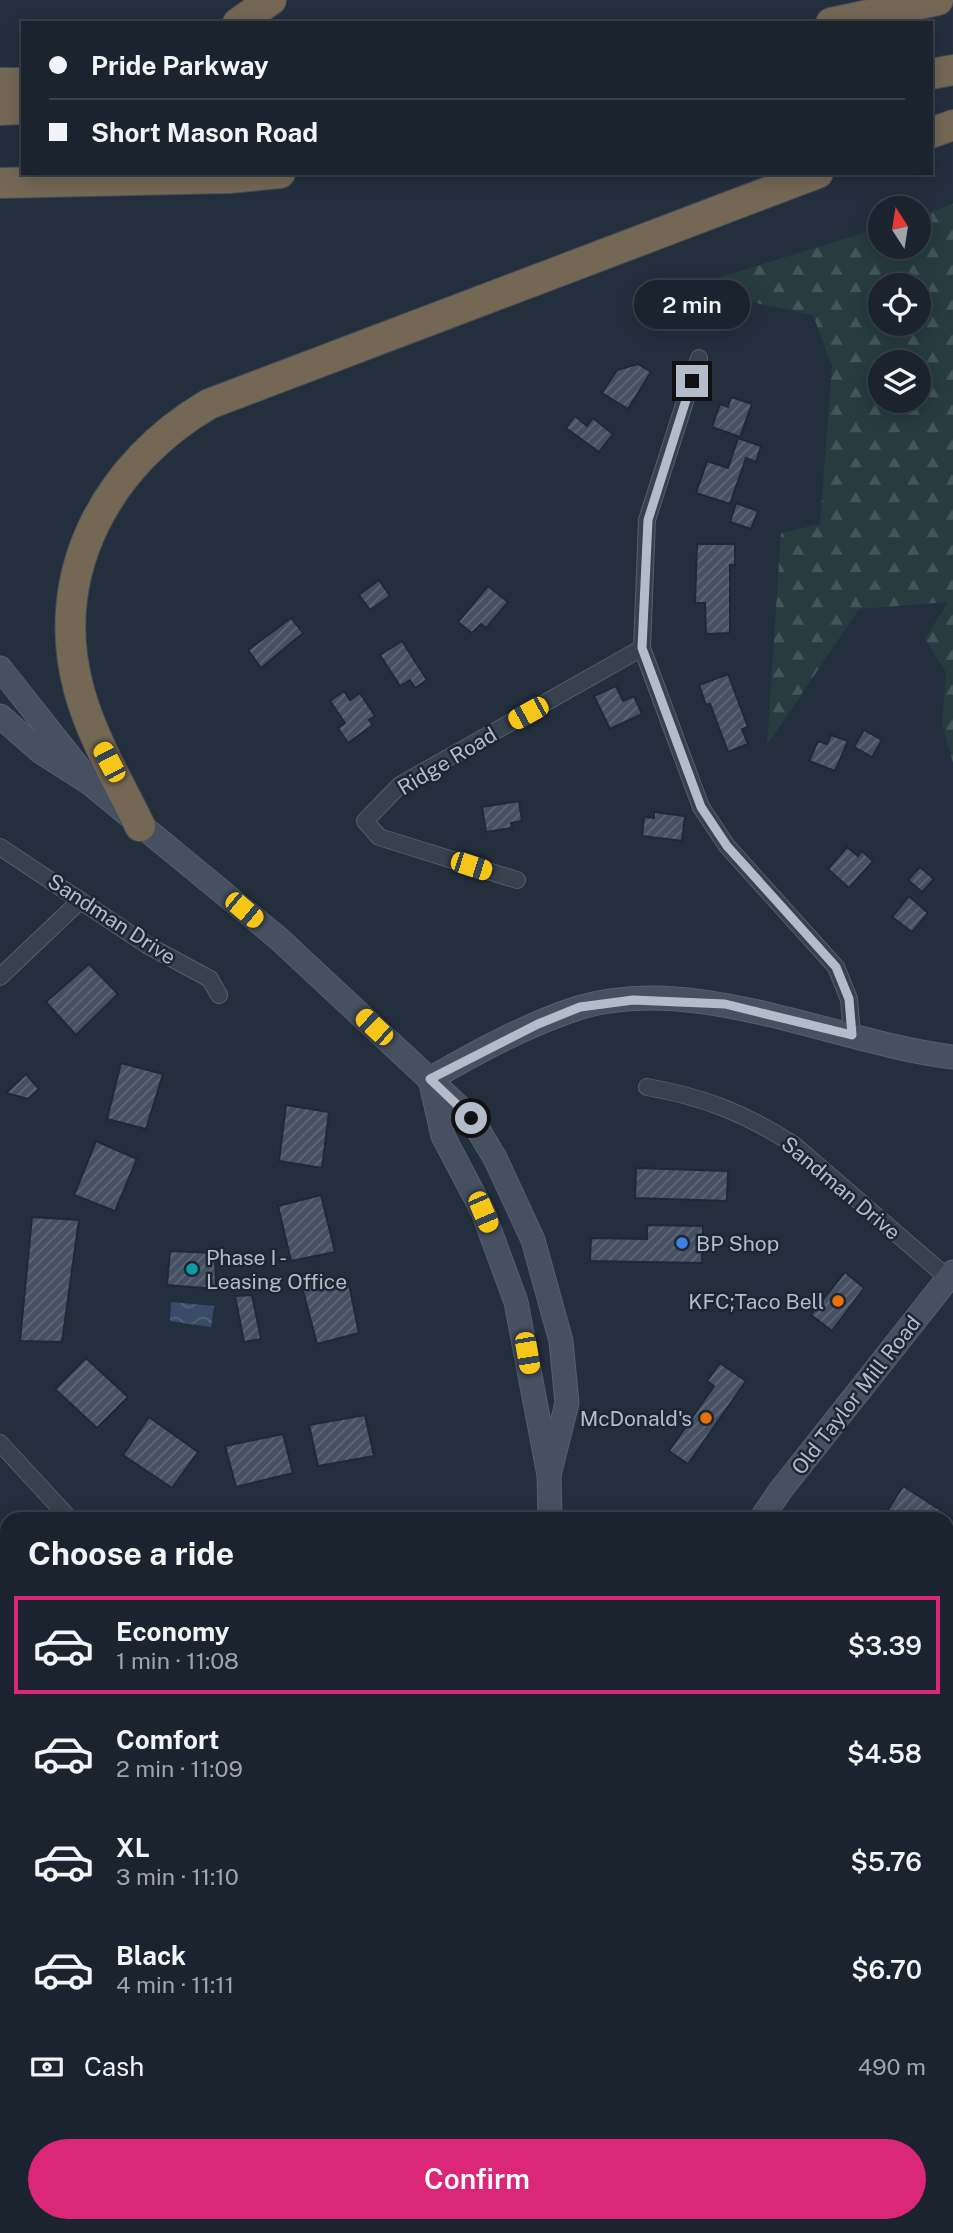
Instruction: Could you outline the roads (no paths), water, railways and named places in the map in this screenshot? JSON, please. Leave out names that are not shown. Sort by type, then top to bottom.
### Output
[{"type":"highway","points":[[241,21],[271,0]]},
{"type":"highway","points":[[840,21],[938,0]]},
{"type":"highway","points":[[933,74],[953,70]]},
{"type":"highway","points":[[0,83],[21,83]]},
{"type":"highway","points":[[0,110],[21,109]]},
{"type":"highway","points":[[933,132],[953,125]]},
{"type":"highway","points":[[0,183],[260,175]]},
{"type":"highway","points":[[140,826],[99,742],[82,698],[71,619],[80,563],[102,506],[148,448],[186,418],[209,404],[813,175]]},
{"type":"main road","points":[[0,668],[91,784]]},
{"type":"main road","points":[[0,716],[41,752],[91,784],[278,938],[471,1118],[495,1158],[533,1240],[561,1341],[567,1403],[550,1475]]},
{"type":"main road","points":[[430,1079],[538,1024],[580,1007],[633,1000],[725,1004],[953,1058]]},
{"type":"main road","points":[[430,1079],[443,1136],[483,1212],[516,1301],[550,1475],[550,1512]]},
{"type":"main road","name":"Old Taylor Mill Road","points":[[766,1512],[951,1275]]},
{"type":"street","points":[[699,358],[648,520],[642,648],[701,807],[727,846],[836,967],[849,999],[852,1035]]},
{"type":"street","name":"Ridge Road","points":[[517,880],[379,837],[365,821],[400,785],[642,648]]},
{"type":"street","name":"Sandman Drive","points":[[0,847],[147,945],[210,979],[219,995]]},
{"type":"street","points":[[0,977],[80,901]]},
{"type":"street","name":"Sandman Drive","points":[[647,1087],[695,1095],[731,1108],[782,1137],[951,1275]]},
{"type":"street","points":[[0,1443],[63,1512]]},
{"type":"water","points":[[171,1302],[214,1306],[211,1327],[170,1321]]},
{"type":"place","name":"BP Shop","points":[[682,1243]]},
{"type":"place","name":"Phase I - Leasing Office","points":[[192,1269]]},
{"type":"place","name":"KFC;Taco Bell","points":[[838,1301]]},
{"type":"place","name":"McDonald's","points":[[706,1418]]}]
